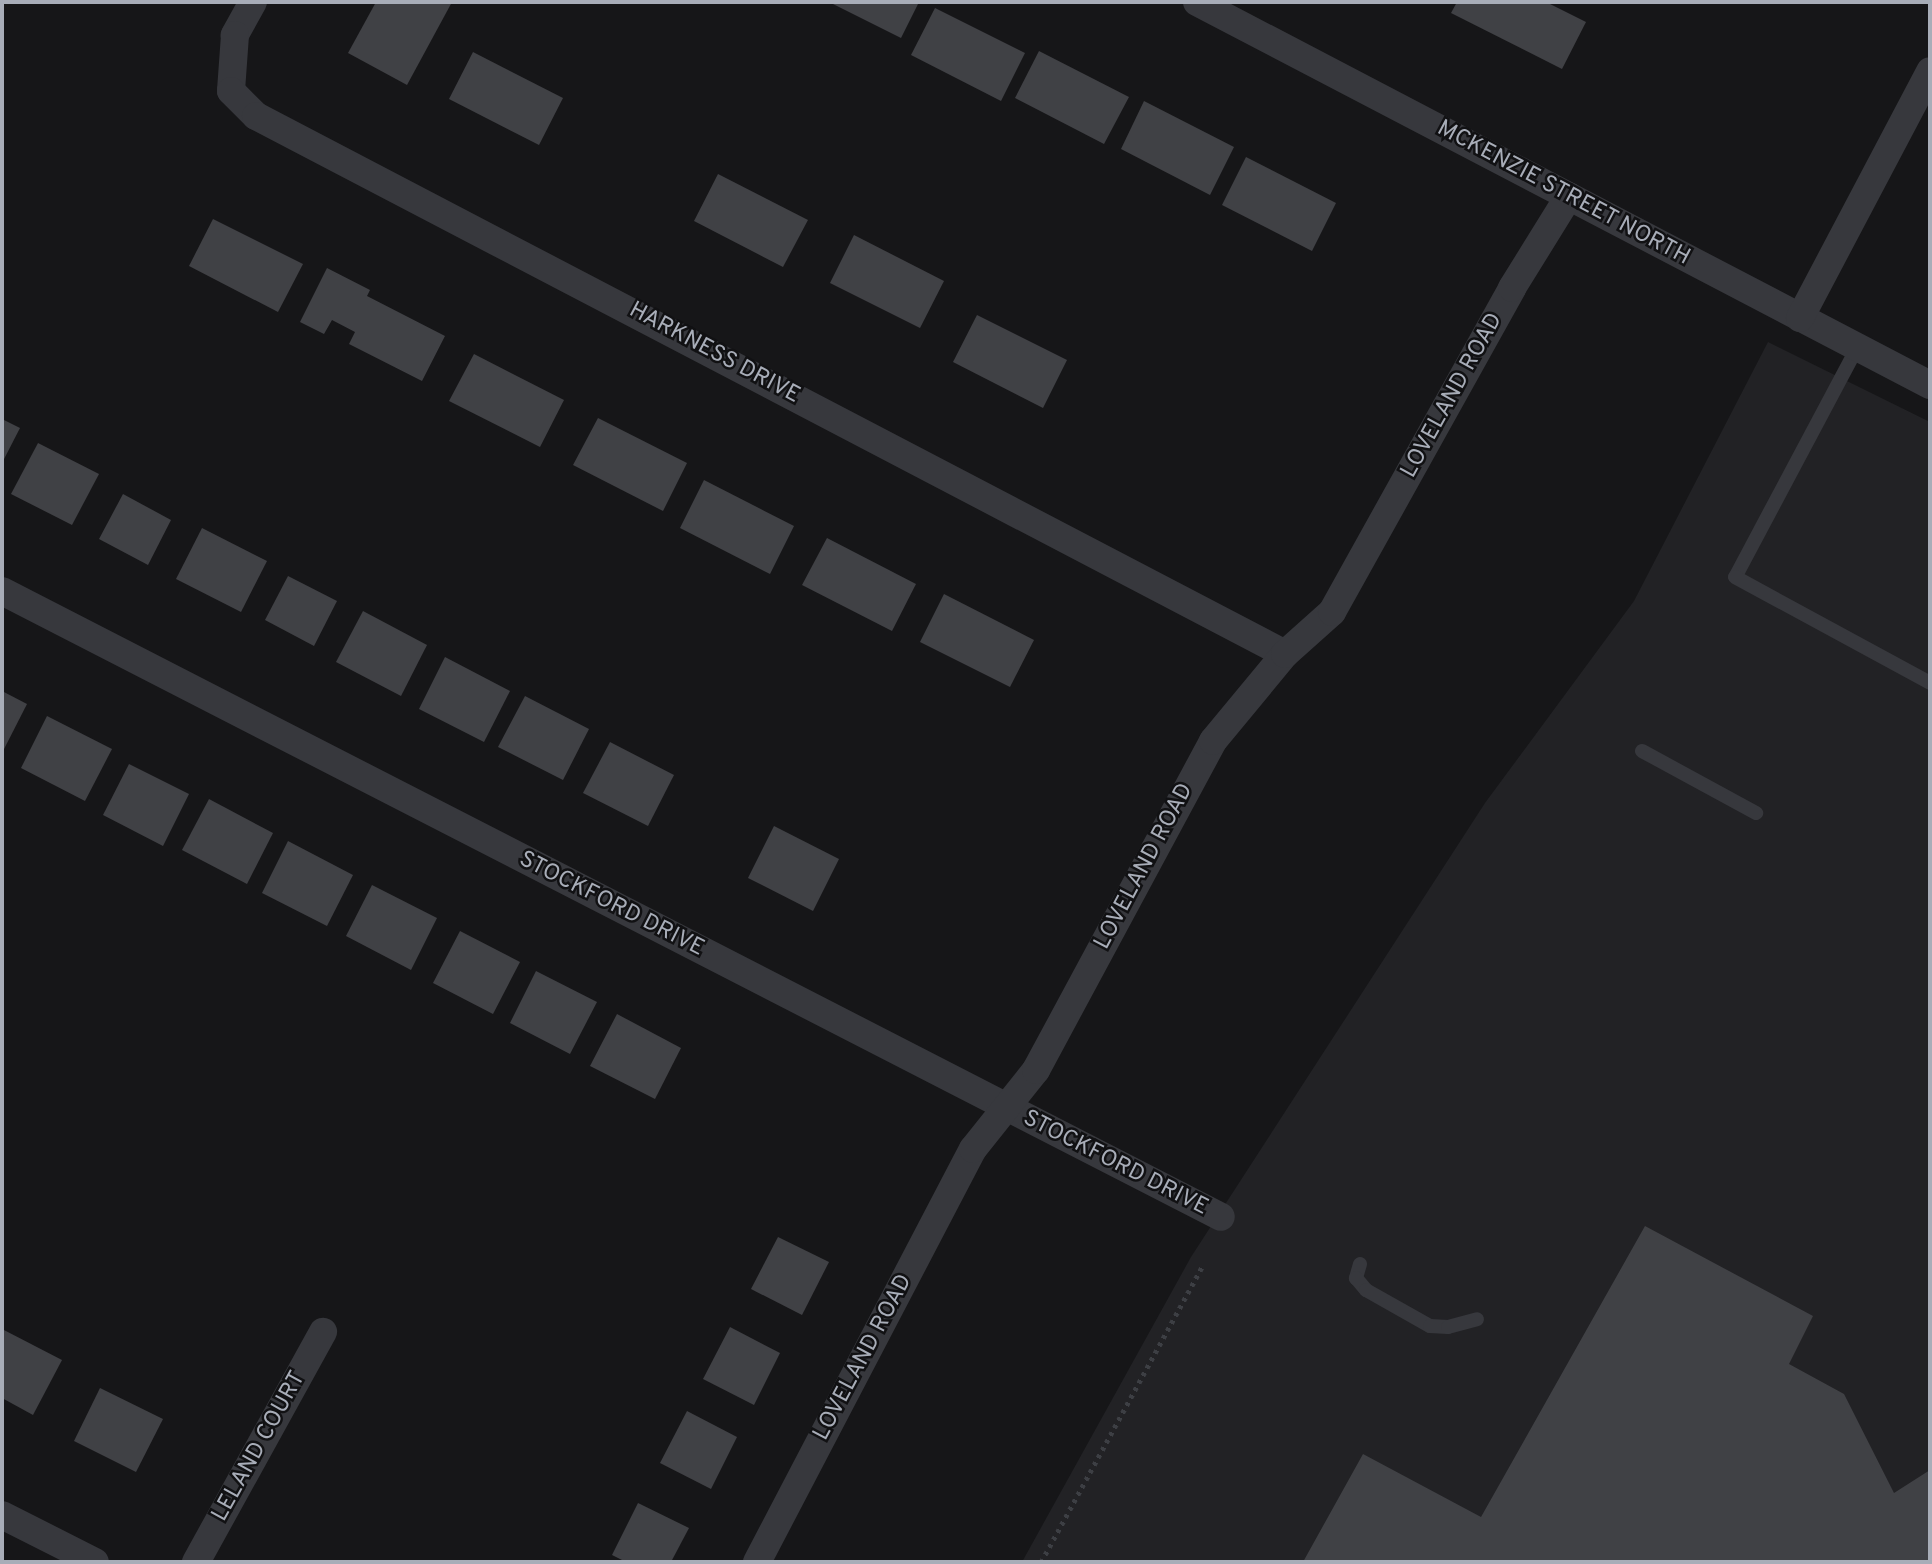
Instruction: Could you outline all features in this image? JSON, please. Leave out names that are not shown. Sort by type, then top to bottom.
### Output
[{"type":"street","name":"HARKNESS DRIVE","points":[[253,2],[235,35],[230,91],[256,116],[1285,654]]},
{"type":"street","name":"MCKENZIE STREET NORTH","points":[[1197,2],[1930,385]]},
{"type":"street","points":[[1800,318],[1930,71]]},
{"type":"street","name":"LOVELAND ROAD","points":[[757,1562],[973,1149],[1036,1070],[1213,741],[1285,654],[1332,612],[1512,288],[1569,196]]},
{"type":"street","name":"STOCKFORD DRIVE","points":[[2,591],[1221,1217]]},
{"type":"street","name":"LELAND COURT","points":[[196,1562],[323,1332]]},
{"type":"street","points":[[2,1515],[95,1562]]},
{"type":"lane","points":[[1857,348],[1735,577],[1930,683]]},
{"type":"lane","points":[[1642,751],[1756,813]]},
{"type":"lane","points":[[1360,1264],[1356,1278],[1366,1290],[1430,1326],[1448,1327],[1476,1319]]},
{"type":"path","points":[[1041,1562],[1202,1267]]},
{"type":"shaded area","points":[[1768,342],[1930,422],[1930,1562],[1022,1562],[1191,1257],[1485,803],[1634,601]]},
{"type":"building","points":[[376,2],[452,2],[407,85],[348,53]]},
{"type":"building","points":[[829,2],[919,2],[901,38]]},
{"type":"building","points":[[1457,2],[1546,2],[1586,22],[1562,69],[1451,13]]},
{"type":"building","points":[[935,8],[1025,53],[1001,101],[911,55]]},
{"type":"building","points":[[1039,51],[1129,97],[1104,144],[1015,98]]},
{"type":"building","points":[[473,52],[563,98],[539,145],[449,99]]},
{"type":"building","points":[[1144,101],[1234,147],[1210,195],[1121,149]]},
{"type":"building","points":[[1246,157],[1336,203],[1312,251],[1222,205]]},
{"type":"building","points":[[718,174],[808,220],[783,267],[694,221]]},
{"type":"building","points":[[213,219],[303,264],[278,312],[189,266]]},
{"type":"building","points":[[854,235],[944,281],[920,328],[830,283]]},
{"type":"building","points":[[327,268],[370,290],[367,296],[445,336],[422,381],[349,344],[355,332],[332,320],[324,334],[300,322]]},
{"type":"building","points":[[977,315],[1067,360],[1043,408],[953,362]]},
{"type":"building","points":[[474,354],[564,400],[540,447],[449,401]]},
{"type":"building","points":[[598,418],[687,463],[663,511],[573,465]]},
{"type":"building","points":[[2,419],[20,428],[2,463]]},
{"type":"building","points":[[38,443],[99,474],[72,525],[11,494]]},
{"type":"building","points":[[704,480],[794,526],[770,574],[680,528]]},
{"type":"building","points":[[123,494],[171,520],[148,565],[99,539]]},
{"type":"building","points":[[202,528],[267,561],[241,612],[176,579]]},
{"type":"building","points":[[827,538],[916,584],[892,631],[802,585]]},
{"type":"building","points":[[288,576],[337,601],[314,646],[265,620]]},
{"type":"building","points":[[944,594],[1034,640],[1010,687],[920,642]]},
{"type":"building","points":[[363,611],[427,645],[401,696],[336,662]]},
{"type":"building","points":[[445,657],[510,691],[484,742],[419,709]]},
{"type":"building","points":[[2,691],[27,704],[2,753]]},
{"type":"building","points":[[525,696],[589,729],[563,780],[498,747]]},
{"type":"building","points":[[47,716],[112,749],[85,801],[21,768]]},
{"type":"building","points":[[610,742],[674,775],[648,826],[583,793]]},
{"type":"building","points":[[129,764],[189,794],[163,846],[103,815]]},
{"type":"building","points":[[209,799],[273,833],[247,884],[182,850]]},
{"type":"building","points":[[774,826],[839,859],[813,911],[748,878]]},
{"type":"building","points":[[288,841],[353,875],[327,926],[262,893]]},
{"type":"building","points":[[372,885],[437,918],[411,970],[346,936]]},
{"type":"building","points":[[460,931],[520,962],[493,1014],[433,983]]},
{"type":"building","points":[[536,971],[597,1002],[570,1054],[510,1023]]},
{"type":"building","points":[[617,1014],[681,1048],[655,1099],[590,1066]]},
{"type":"building","points":[[1645,1226],[1813,1316],[1789,1364],[1844,1394],[1894,1493],[1930,1470],[1930,1562],[1303,1562],[1363,1454],[1481,1517]]},
{"type":"building","points":[[778,1237],[829,1262],[802,1315],[751,1289]]},
{"type":"building","points":[[730,1327],[780,1353],[754,1405],[703,1379]]},
{"type":"building","points":[[2,1329],[62,1360],[33,1415],[2,1398]]},
{"type":"building","points":[[100,1388],[163,1419],[136,1472],[74,1441]]},
{"type":"building","points":[[687,1411],[737,1437],[711,1489],[660,1463]]},
{"type":"building","points":[[638,1503],[689,1528],[671,1562],[626,1562],[612,1555]]}]
